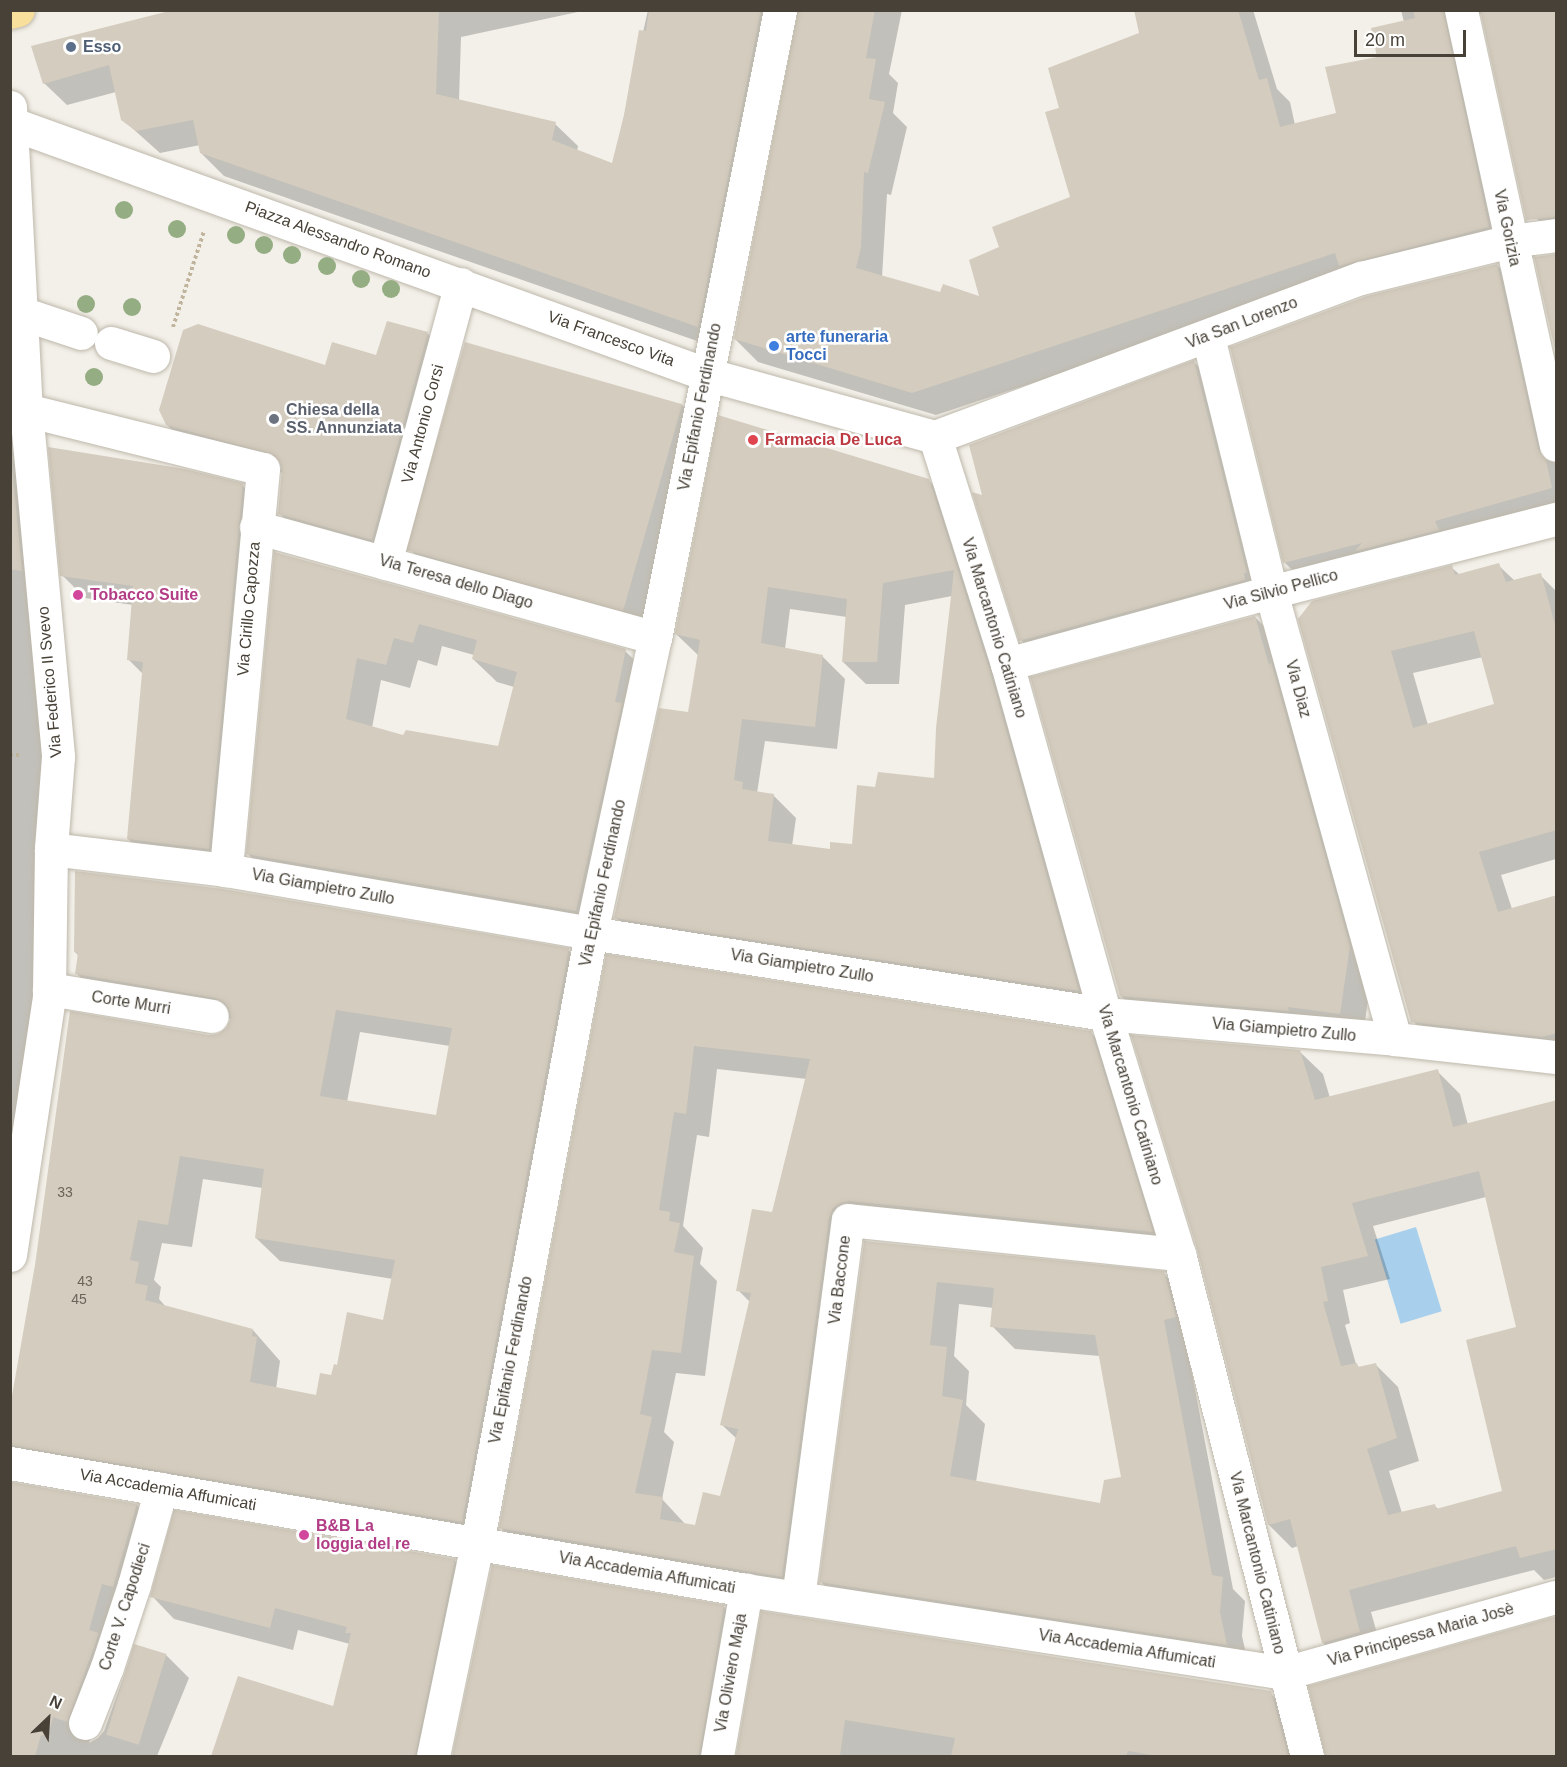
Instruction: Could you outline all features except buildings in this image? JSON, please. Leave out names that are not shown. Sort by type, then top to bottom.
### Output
[{"type":"main road","points":[[10,12],[18,10]]},
{"type":"street","name":"Via Epifanio Ferdinando","points":[[433,1756],[477,1544],[591,933],[655,638],[780,10]]},
{"type":"street","name":"Via Gorizia","points":[[1461,10],[1510,241],[1557,445]]},
{"type":"street","name":"Piazza Alessandro Romano","points":[[12,115],[215,196],[461,284]]},
{"type":"street","name":"Via Federico II Svevo","points":[[10,1255],[49,989],[51,849],[58,757],[26,410],[12,115]]},
{"type":"street","name":"Via San Lorenzo","points":[[935,437],[1208,337],[1360,278],[1510,241],[1557,235]]},
{"type":"street","name":"Via Francesco Vita","points":[[461,284],[706,374],[935,437]]},
{"type":"street","name":"Via Antonio Corsi","points":[[385,563],[461,284]]},
{"type":"street","points":[[21,313],[96,338],[161,347]]},
{"type":"street","name":"Via Diaz","points":[[1208,337],[1271,592],[1395,1039]]},
{"type":"street","name":"Via Cirillo Capozza","points":[[26,410],[263,469],[226,870]]},
{"type":"street","name":"Via Marcantonio Catiniano","points":[[935,437],[1006,664],[1105,1014],[1179,1254],[1307,1756]]},
{"type":"street","name":"Via Silvio Pellico","points":[[1006,664],[1271,592],[1557,519]]},
{"type":"street","name":"Via Teresa dello Diago","points":[[256,527],[655,638]]},
{"type":"street","name":"Via Giampietro Zullo","points":[[51,849],[226,870],[591,933],[1105,1014],[1395,1039],[1557,1057]]},
{"type":"street","name":"Corte Murri","points":[[49,989],[212,1016]]},
{"type":"street","name":"Via Baccone","points":[[798,1598],[848,1220],[1179,1254]]},
{"type":"street","name":"Via Accademia Affumicati","points":[[10,1463],[746,1590],[1285,1673]]},
{"type":"street","name":"Corte V. Capodieci","points":[[85,1723],[114,1646],[161,1489]]},
{"type":"street","name":"Via Oliviero Maja","points":[[717,1756],[746,1590]]},
{"type":"street","name":"Via Principessa Maria Josè","points":[[1285,1673],[1557,1597]]},
{"type":"path","points":[[161,347],[215,196]]},
{"type":"water","points":[[1416,1227],[1442,1311],[1401,1324],[1375,1240]]},
{"type":"place","name":"Esso","points":[[71,47]]},
{"type":"place","name":"arte funeraria Tocci","points":[[774,346]]},
{"type":"place","name":"Chiesa della SS. Annunziata","points":[[274,419]]},
{"type":"place","name":"Farmacia De Luca","points":[[753,440]]},
{"type":"place","name":"Tobacco Suite","points":[[78,595]]},
{"type":"place","name":"B&B La loggia del re","points":[[304,1535]]}]
